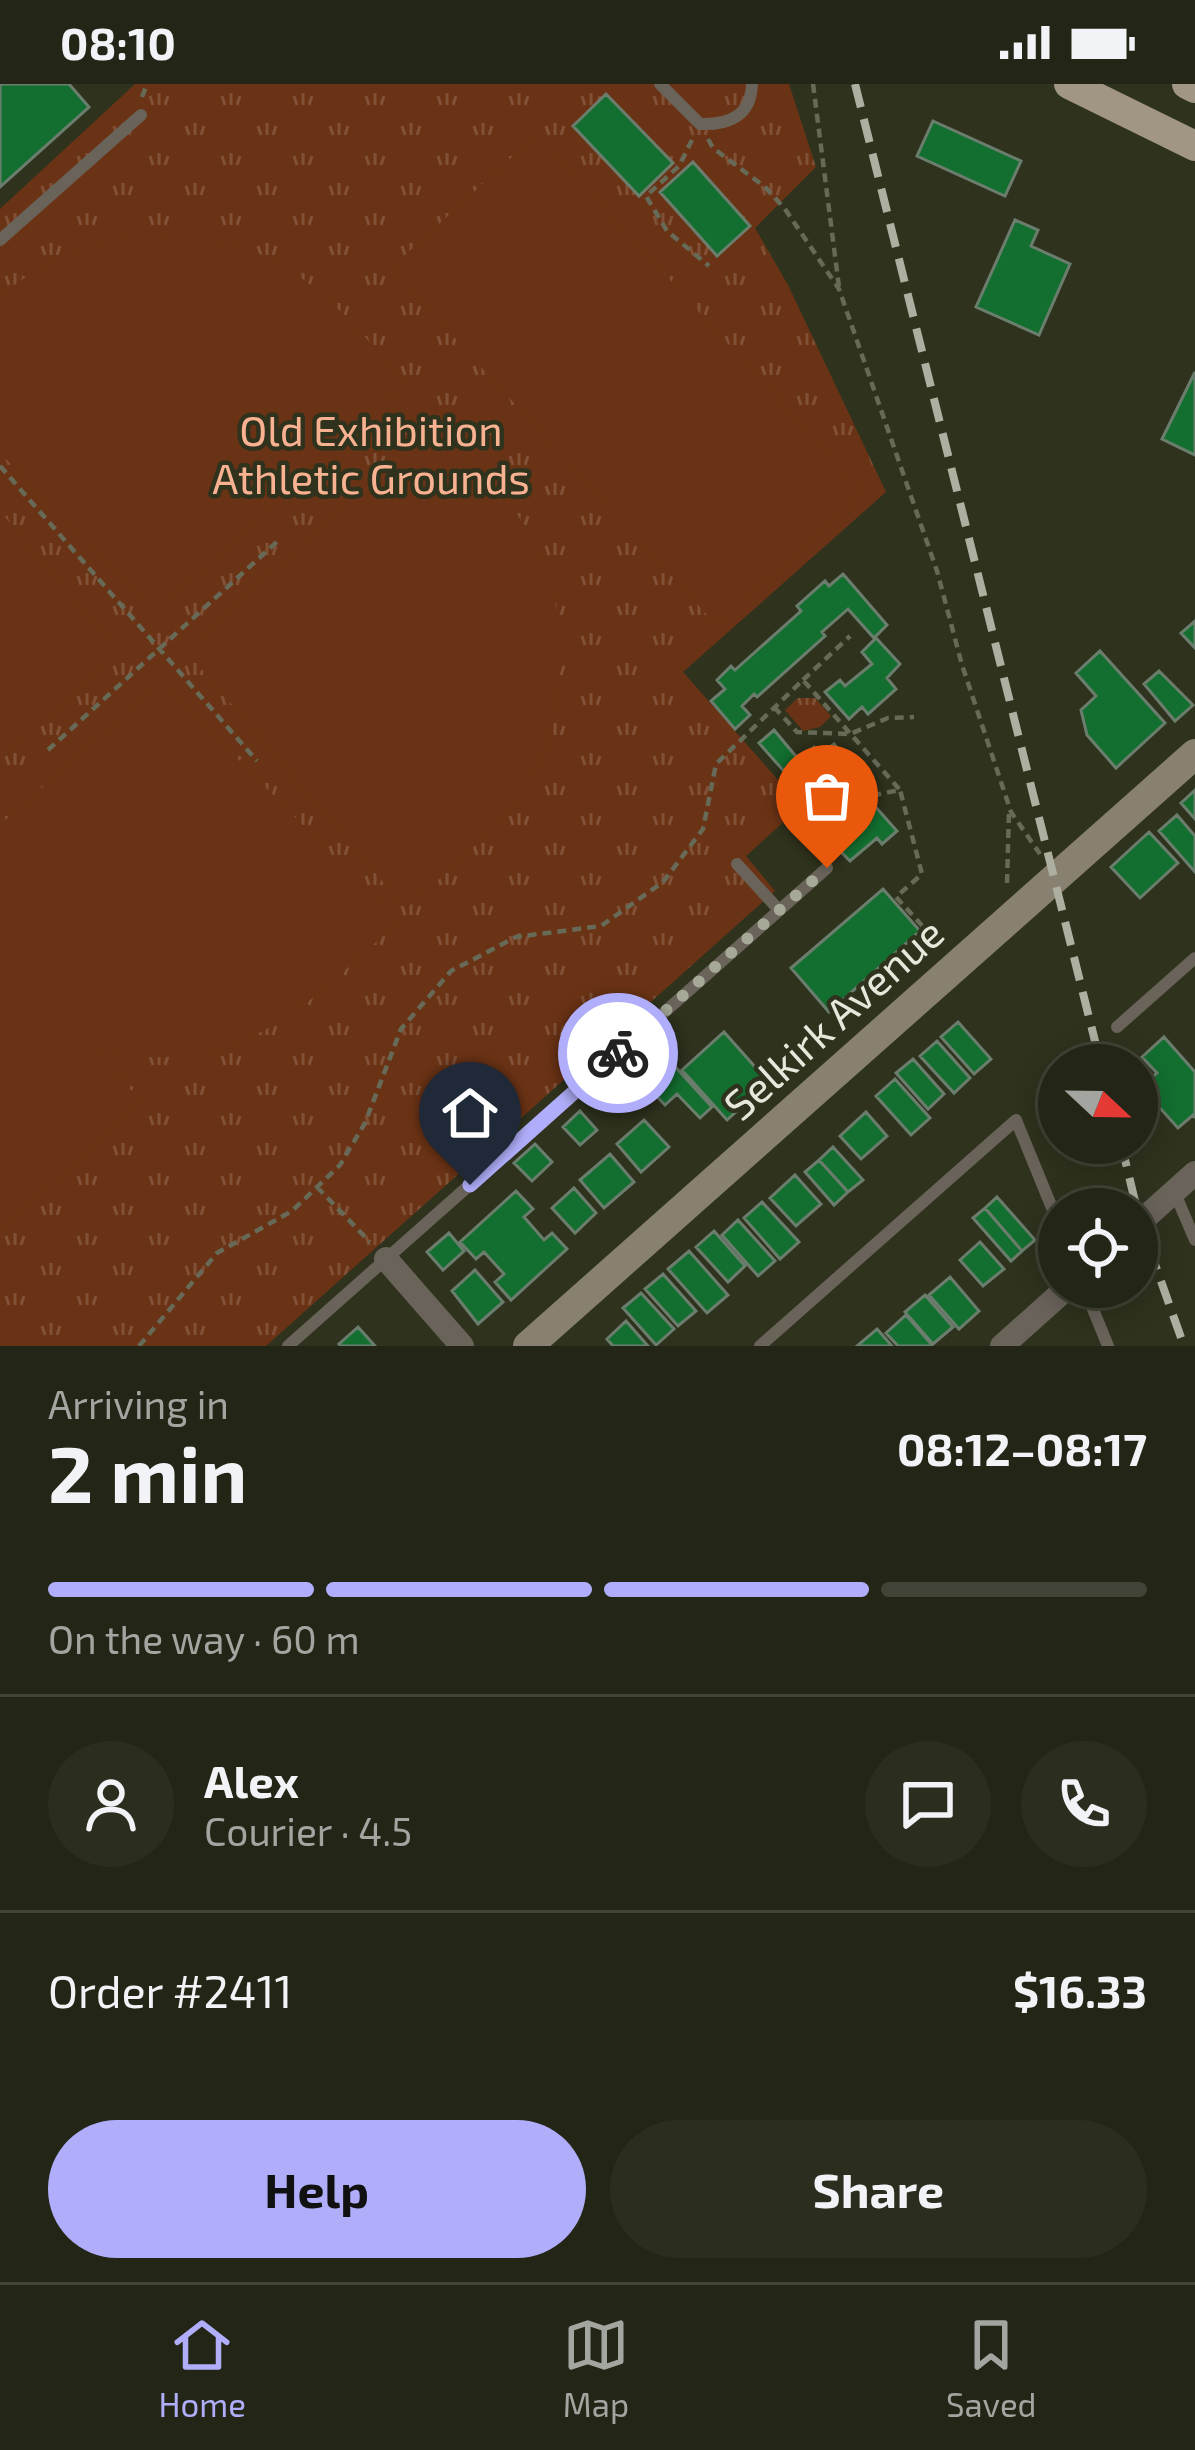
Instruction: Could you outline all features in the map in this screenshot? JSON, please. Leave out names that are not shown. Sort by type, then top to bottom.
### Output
[{"type":"main road","points":[[1074,85],[1195,146]]},
{"type":"main road","name":"Selkirk Avenue","points":[[528,1346],[1195,754]]},
{"type":"street","points":[[1158,1206],[1195,1174]]},
{"type":"street","points":[[386,1259],[462,1346]]},
{"type":"street","points":[[1002,1346],[1045,1308]]},
{"type":"lane","points":[[659,84],[700,124],[723,125],[744,113],[752,84]]},
{"type":"lane","points":[[0,240],[141,115]]},
{"type":"lane","points":[[737,864],[779,910]]},
{"type":"lane","points":[[288,1346],[827,868]]},
{"type":"lane","points":[[1117,1028],[1195,958]]},
{"type":"lane","points":[[760,1346],[1016,1120],[1044,1188]]},
{"type":"lane","points":[[1174,1191],[1195,1240]]},
{"type":"lane","points":[[1093,1308],[1108,1346]]},
{"type":"path","points":[[813,84],[839,289],[938,571],[962,665],[1009,805],[1040,854]]},
{"type":"path","points":[[700,124],[679,166],[646,196],[667,231],[709,266]]},
{"type":"path","points":[[700,124],[713,148],[784,209],[839,289]]},
{"type":"path","points":[[0,466],[257,761]]},
{"type":"path","points":[[48,750],[279,540]]},
{"type":"path","points":[[140,1346],[217,1253],[292,1211],[340,1165],[365,1123],[400,1029],[452,971],[516,937],[601,926],[663,882],[703,829],[716,764],[850,636]]},
{"type":"path","points":[[803,680],[900,790],[922,874],[896,897],[939,944]]},
{"type":"path","points":[[774,707],[797,733],[850,734],[888,718],[914,717]]},
{"type":"path","points":[[784,813],[900,790]]},
{"type":"path","points":[[1007,884],[1009,805]]},
{"type":"path","points":[[317,1187],[386,1259]]},
{"type":"green space","name":"Old Exhibition Athletic Grounds","points":[[135,84],[789,84],[816,167],[755,228],[788,285],[886,492],[683,672],[801,806],[746,856],[775,891],[266,1346],[0,1346],[0,209]]},
{"type":"green space","points":[[537,134],[864,493],[718,627],[391,268]]},
{"type":"green space","points":[[118,235],[202,238],[265,256],[341,312],[406,385],[166,602],[144,600],[0,453],[0,296],[56,259]]},
{"type":"green space","points":[[433,421],[487,476],[528,532],[554,595],[560,672],[552,731],[527,784],[486,835],[406,909],[197,664],[197,641]]},
{"type":"green space","points":[[0,511],[108,638],[108,660],[0,761]]},
{"type":"green space","points":[[150,690],[172,692],[398,922],[298,1009],[230,1046],[191,1055],[147,1057],[98,1051],[141,1102],[0,1232],[0,825]]},
{"type":"green space","points":[[798,698],[815,698],[831,716],[820,727],[803,731],[785,710]]},
{"type":"building","points":[[0,84],[69,84],[89,107],[0,187]]},
{"type":"building","points":[[606,94],[673,163],[639,196],[573,126]]},
{"type":"building","points":[[933,121],[1021,161],[1005,196],[917,156]]},
{"type":"building","points":[[693,162],[750,226],[717,256],[660,192]]},
{"type":"building","points":[[1015,220],[1038,230],[1031,246],[1070,264],[1039,335],[976,307]]},
{"type":"building","points":[[1195,372],[1195,455],[1162,439]]},
{"type":"building","points":[[843,574],[887,625],[874,638],[848,609],[822,632],[825,636],[742,706],[750,715],[735,729],[711,701],[725,689],[717,680],[731,666],[735,670],[801,611],[797,606],[825,581],[829,586]]},
{"type":"building","points":[[1195,621],[1195,648],[1181,633]]},
{"type":"building","points":[[876,638],[900,664],[887,678],[896,689],[868,714],[862,707],[849,719],[825,692],[840,680],[845,686],[872,664],[862,652]]},
{"type":"building","points":[[1100,651],[1165,723],[1116,768],[1087,735],[1081,710],[1096,696],[1076,673]]},
{"type":"building","points":[[1159,671],[1193,705],[1175,721],[1144,684]]},
{"type":"building","points":[[774,730],[799,760],[814,747],[820,754],[834,744],[855,769],[842,781],[836,775],[804,794],[759,743]]},
{"type":"building","points":[[1195,790],[1195,819],[1181,803]]},
{"type":"building","points":[[873,804],[897,831],[882,844],[877,838],[850,861],[839,850],[826,861],[802,835],[817,822],[828,836],[854,809],[860,816]]},
{"type":"building","points":[[1177,815],[1195,836],[1195,872],[1159,831]]},
{"type":"building","points":[[1149,832],[1178,863],[1140,898],[1111,867]]},
{"type":"building","points":[[883,889],[920,931],[829,1012],[791,968]]},
{"type":"building","points":[[958,1022],[991,1059],[974,1074],[941,1037]]},
{"type":"building","points":[[724,1032],[757,1069],[766,1060],[778,1074],[727,1120],[682,1070]]},
{"type":"building","points":[[1164,1037],[1195,1072],[1195,1117],[1178,1128],[1158,1106],[1156,1044]]},
{"type":"building","points":[[937,1041],[970,1078],[954,1093],[920,1056]]},
{"type":"building","points":[[913,1059],[944,1094],[928,1109],[896,1073]]},
{"type":"building","points":[[669,1060],[712,1107],[700,1118],[677,1094],[665,1105],[644,1083]]},
{"type":"building","points":[[895,1079],[930,1118],[911,1135],[876,1096]]},
{"type":"building","points":[[580,1111],[597,1130],[580,1145],[563,1127]]},
{"type":"building","points":[[866,1112],[887,1136],[861,1159],[840,1136]]},
{"type":"building","points":[[644,1120],[669,1147],[641,1172],[617,1144]]},
{"type":"building","points":[[535,1144],[552,1162],[532,1181],[514,1163]]},
{"type":"building","points":[[833,1147],[863,1180],[848,1192],[819,1160]]},
{"type":"building","points":[[610,1154],[634,1182],[604,1208],[580,1180]]},
{"type":"building","points":[[819,1160],[848,1192],[834,1205],[805,1172]]},
{"type":"building","points":[[795,1175],[821,1204],[796,1226],[770,1198]]},
{"type":"building","points":[[574,1188],[596,1213],[575,1233],[552,1208]]},
{"type":"building","points":[[516,1191],[533,1209],[524,1217],[544,1240],[552,1233],[567,1249],[511,1300],[495,1282],[504,1274],[484,1252],[476,1259],[460,1242]]},
{"type":"building","points":[[997,1197],[1035,1240],[1022,1251],[985,1208]]},
{"type":"building","points":[[762,1202],[799,1242],[780,1259],[744,1218]]},
{"type":"building","points":[[985,1208],[1022,1251],[1011,1261],[973,1218]]},
{"type":"building","points":[[738,1220],[775,1261],[758,1276],[722,1235]]},
{"type":"building","points":[[714,1231],[745,1266],[728,1282],[696,1247]]},
{"type":"building","points":[[449,1233],[464,1251],[443,1270],[427,1252]]},
{"type":"building","points":[[980,1242],[1004,1269],[983,1286],[960,1260]]},
{"type":"building","points":[[689,1251],[728,1295],[707,1313],[668,1269]]},
{"type":"building","points":[[475,1270],[503,1302],[478,1324],[452,1291]]},
{"type":"building","points":[[663,1274],[696,1311],[678,1326],[645,1289]]},
{"type":"building","points":[[950,1277],[979,1311],[959,1329],[929,1295]]},
{"type":"building","points":[[641,1293],[674,1329],[656,1345],[623,1308]]},
{"type":"building","points":[[925,1295],[953,1327],[933,1344],[905,1312]]},
{"type":"building","points":[[906,1315],[932,1346],[898,1346],[886,1333]]},
{"type":"building","points":[[626,1321],[648,1346],[613,1346],[607,1339]]},
{"type":"building","points":[[358,1327],[375,1346],[339,1344]]},
{"type":"building","points":[[877,1329],[892,1346],[857,1346]]},
{"type":"railway","points":[[855,84],[1096,1044]]},
{"type":"railway","points":[[1126,1164],[1140,1222],[1184,1346]]},
{"type":"way so far","points":[[618,1053],[827,868]]},
{"type":"route","points":[[470,1185],[618,1053]]}]
